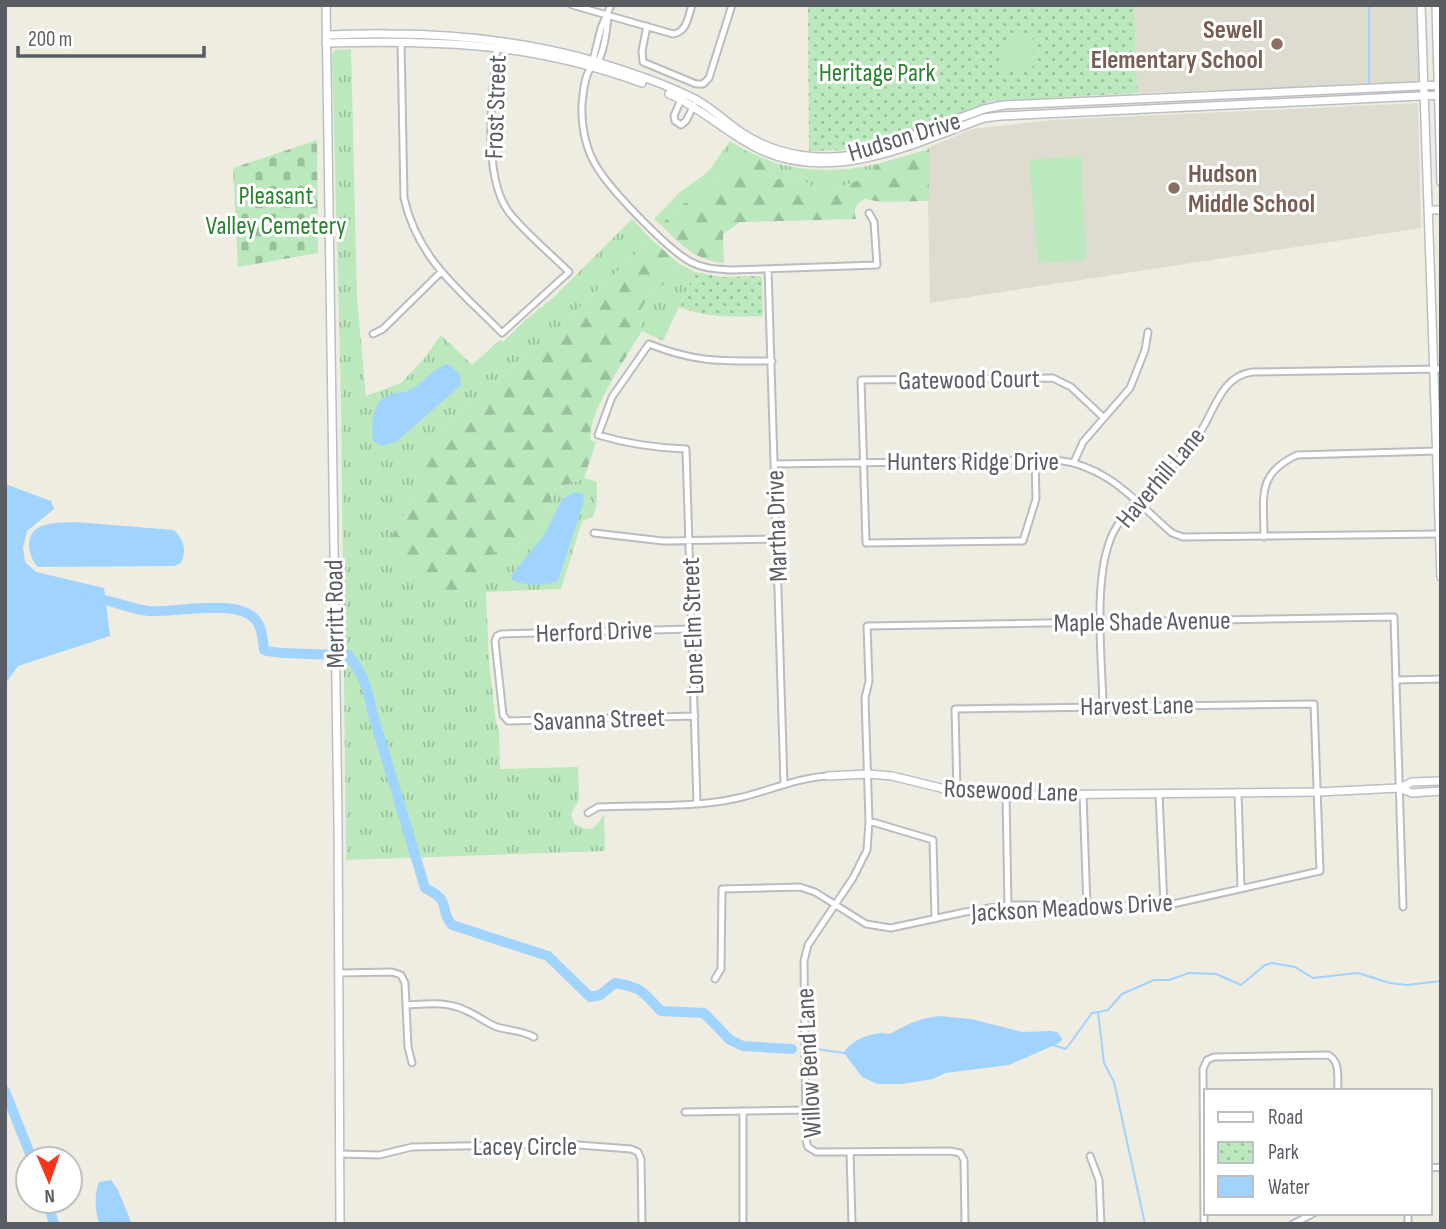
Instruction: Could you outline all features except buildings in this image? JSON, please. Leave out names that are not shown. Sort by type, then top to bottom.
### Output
[{"type":"street","name":"Merritt Road","points":[[326,5],[340,1224]]},
{"type":"street","points":[[572,5],[673,34],[680,33],[685,28],[692,5]]},
{"type":"street","points":[[611,5],[607,29],[585,84],[582,107],[585,137],[593,162],[605,180],[670,247],[709,269],[877,265],[874,222],[869,213]]},
{"type":"street","points":[[647,26],[642,51],[643,62],[695,84],[703,84],[709,78],[732,5]]},
{"type":"street","points":[[1421,5],[1437,369],[1441,577]]},
{"type":"street","points":[[1436,5],[1441,181]]},
{"type":"street","name":"Hudson Drive","points":[[326,39],[390,34],[498,44],[593,63],[696,103],[760,142],[799,155],[831,157],[850,156],[880,148],[984,109],[1004,105],[1440,85]]},
{"type":"street","name":"Hudson Drive","points":[[326,39],[498,44]]},
{"type":"street","points":[[373,334],[383,329],[441,272],[416,235],[404,198],[401,41]]},
{"type":"street","name":"Frost Street","points":[[441,272],[502,333],[569,272],[508,211],[498,191],[493,172],[492,147],[492,89],[498,44]]},
{"type":"street","name":"Hudson Drive","points":[[696,103],[762,150],[789,159],[830,163],[861,160],[984,118],[1000,116],[1440,95]]},
{"type":"street","points":[[682,97],[674,116],[675,121],[681,125],[696,103]]},
{"type":"street","points":[[1428,210],[1441,210]]},
{"type":"street","name":"Martha Drive","points":[[768,269],[785,783]]},
{"type":"street","points":[[1074,461],[1083,442],[1130,388],[1145,351],[1148,332]]},
{"type":"street","name":"Lone Elm Street","points":[[697,803],[686,449],[640,446],[598,435],[612,397],[649,344],[704,361],[772,360]]},
{"type":"street","name":"Haverhill Lane","points":[[1103,705],[1101,569],[1108,545],[1117,525],[1198,437],[1224,388],[1243,374],[1437,369]]},
{"type":"street","name":"Gatewood Court","points":[[863,462],[860,380],[1053,378],[1071,387],[1104,418]]},
{"type":"street","points":[[1264,537],[1264,491],[1267,479],[1279,463],[1297,455],[1437,451]]},
{"type":"street","points":[[863,462],[866,543],[1023,541],[1036,499],[1035,459]]},
{"type":"street","name":"Hunters Ridge Drive","points":[[774,464],[1035,459],[1074,461],[1107,477],[1172,533],[1183,537],[1440,534]]},
{"type":"street","points":[[594,533],[663,541],[777,539]]},
{"type":"street","name":"Maple Shade Avenue","points":[[868,774],[865,698],[869,681],[867,626],[1394,617],[1404,907]]},
{"type":"street","name":"Herford Drive","points":[[505,719],[495,641],[497,636],[692,629]]},
{"type":"street","points":[[1396,680],[1441,679]]},
{"type":"street","name":"Harvest Lane","points":[[957,792],[955,709],[1314,704],[1318,792]]},
{"type":"street","name":"Savanna Street","points":[[505,719],[695,716]]},
{"type":"street","name":"Rosewood Lane","points":[[588,813],[598,807],[737,799],[785,783],[828,776],[868,774],[892,776],[957,792],[1006,795],[1318,792],[1399,788],[1412,782],[1441,781]]},
{"type":"street","name":"Willow Bend Lane","points":[[868,774],[867,850],[853,878],[808,945],[804,961],[808,1147],[816,1152],[960,1153],[964,1160],[965,1224]]},
{"type":"street","name":"Rosewood Lane","points":[[1399,788],[1412,793],[1441,792]]},
{"type":"street","points":[[1238,792],[1241,888]]},
{"type":"street","name":"Jackson Meadows Drive","points":[[715,979],[722,969],[722,889],[800,887],[815,892],[866,924],[891,928],[1008,905],[1164,906],[1320,871],[1318,792]]},
{"type":"street","points":[[1083,793],[1087,907]]},
{"type":"street","points":[[1159,794],[1164,906]]},
{"type":"street","points":[[1006,795],[1008,905]]},
{"type":"street","points":[[869,821],[933,840],[935,919]]},
{"type":"street","points":[[339,973],[398,972],[405,983],[408,1048],[412,1063]]},
{"type":"street","points":[[406,1005],[452,1005],[469,1011],[493,1026],[521,1030],[534,1037]]},
{"type":"street","points":[[1204,1108],[1203,1069],[1207,1060],[1214,1057],[1328,1055],[1337,1063],[1338,1089]]},
{"type":"street","points":[[685,1112],[806,1110]]},
{"type":"street","points":[[743,1111],[743,1224]]},
{"type":"street","name":"Lacey Circle","points":[[340,1154],[379,1155],[412,1147],[565,1144],[631,1149],[638,1152],[642,1159],[642,1224]]},
{"type":"street","points":[[850,1152],[852,1224]]},
{"type":"street","points":[[1090,1156],[1099,1180],[1101,1224]]},
{"type":"street","points":[[1293,1224],[1310,1215]]},
{"type":"shaded area","name":"Sewell Elementary School","points":[[1134,5],[1417,5],[1420,83],[1137,93]]},
{"type":"shaded area","name":"Hudson Middle School","points":[[1418,103],[1421,228],[930,303],[927,148],[972,129],[1053,120]]},
{"type":"green space","name":"Heritage Park","points":[[808,5],[1134,5],[1137,93],[993,101],[882,143],[851,150],[809,151]]},
{"type":"green space","points":[[1033,35],[1034,65],[1029,70],[999,69],[1001,53],[1007,43],[1017,37]]},
{"type":"green space","points":[[351,49],[357,298],[366,396],[401,383],[423,360],[441,335],[472,365],[554,297],[632,219],[651,239],[569,318],[411,455],[421,485],[383,551],[496,551],[509,555],[524,537],[534,536],[555,490],[584,478],[597,482],[593,517],[582,521],[561,589],[486,592],[489,662],[499,729],[500,769],[578,767],[579,800],[571,814],[574,823],[589,829],[598,823],[604,814],[605,851],[346,860],[341,398],[332,54],[335,50]]},
{"type":"green space","name":"Pleasant Valley Cemetery","points":[[317,140],[318,253],[238,267],[233,168]]},
{"type":"green space","points":[[730,141],[745,150],[728,174],[717,181],[700,199],[684,203],[661,225],[654,219],[680,192],[708,172]]},
{"type":"green space","points":[[929,149],[929,201],[882,202],[865,199],[856,207],[856,219],[740,222],[723,234],[724,263],[697,255],[661,225],[684,203],[700,199],[717,181],[728,174],[745,150],[775,163],[771,173],[778,179],[805,181],[818,192],[829,192],[867,177],[877,164]]},
{"type":"green space","points":[[1081,156],[1086,260],[1038,263],[1029,160]]},
{"type":"green space","points":[[775,163],[826,170],[877,164],[867,177],[829,192],[818,192],[805,181],[778,179],[771,173]]},
{"type":"green space","points":[[651,239],[678,263],[667,282],[648,296],[638,315],[642,331],[609,385],[595,416],[591,440],[596,442],[584,478],[555,490],[534,536],[524,537],[509,555],[496,552],[464,590],[424,591],[383,551],[421,485],[410,456],[569,318]]},
{"type":"green space","points":[[678,263],[695,272],[663,341],[642,331],[638,315],[648,296],[667,282]]},
{"type":"green space","points":[[695,272],[722,277],[760,276],[763,316],[710,315],[679,307]]},
{"type":"water","points":[[448,364],[460,374],[461,385],[396,442],[381,446],[373,441],[374,414],[379,402],[391,394],[412,389],[438,368]]},
{"type":"water","points":[[5,484],[51,501],[54,509],[27,531],[23,548],[25,562],[36,572],[104,588],[110,636],[18,666],[5,684]]},
{"type":"water","points":[[575,492],[583,494],[584,500],[558,581],[535,585],[512,580],[511,576],[545,534],[562,499]]},
{"type":"water","points":[[74,522],[174,530],[184,545],[183,558],[181,563],[174,566],[38,567],[29,549],[33,532],[48,524]]},
{"type":"water","points":[[938,1016],[971,1019],[1022,1032],[1057,1032],[1063,1039],[1009,1065],[945,1073],[933,1079],[902,1084],[877,1084],[862,1077],[844,1053],[850,1045],[865,1037],[890,1034],[914,1022]]},
{"type":"water","points":[[111,1180],[132,1224],[99,1224],[97,1187],[99,1182]]},
{"type":"waterway","points":[[1369,5],[1369,82]]},
{"type":"waterway","points":[[91,598],[149,611],[234,609],[255,619],[262,633],[264,650],[291,654],[348,655],[358,668],[367,688],[425,888],[442,901],[452,925],[548,956],[590,997],[600,995],[615,983],[625,985],[642,992],[661,1011],[704,1013],[730,1040],[743,1046],[792,1049]]},
{"type":"waterway","points":[[1099,1012],[1108,1010],[1122,994],[1154,980],[1169,980],[1189,973],[1216,974],[1241,985],[1265,965],[1272,963],[1295,967],[1313,978],[1358,973],[1390,983],[1407,985],[1441,981]]},
{"type":"waterway","points":[[1053,1045],[1066,1049],[1092,1013],[1098,1012],[1104,1063],[1114,1082],[1145,1224]]},
{"type":"waterway","points":[[817,1049],[844,1053]]},
{"type":"waterway","points":[[5,1091],[26,1145]]},
{"type":"waterway","points":[[51,1215],[54,1224]]},
{"type":"place","name":"Sewell Elementary School","points":[[1277,44]]},
{"type":"place","name":"Hudson Middle School","points":[[1174,188]]}]
